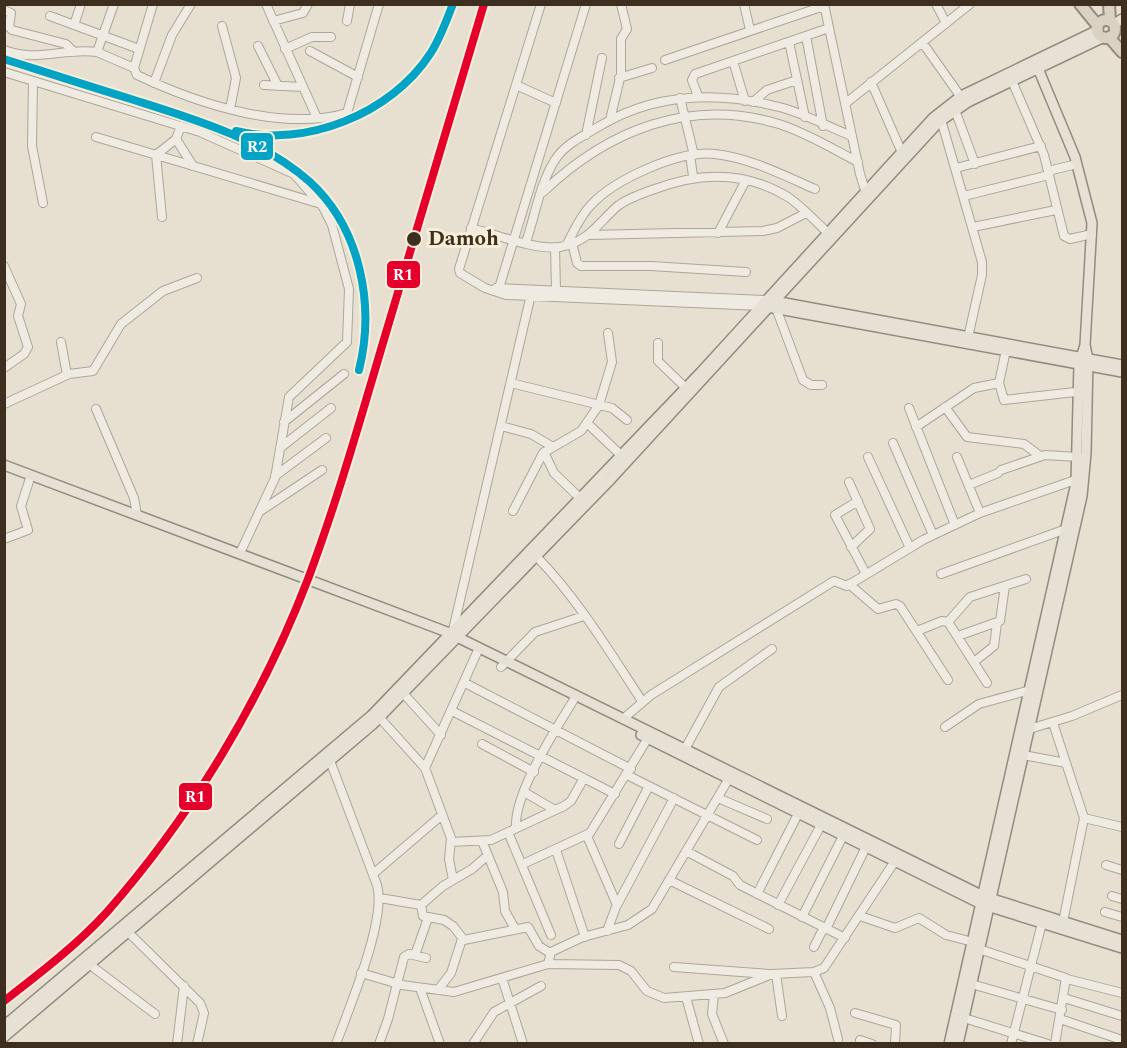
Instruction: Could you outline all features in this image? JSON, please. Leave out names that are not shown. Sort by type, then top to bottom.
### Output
[{"type":"highway","points":[[1080,4],[1108,28],[1122,52]]},
{"type":"highway","points":[[1087,4],[1122,42]]},
{"type":"highway","points":[[1108,28],[1110,4]]},
{"type":"main road","points":[[329,757],[538,551],[770,305],[868,192],[940,116],[963,100],[1108,28]]},
{"type":"main road","points":[[998,84],[1012,81],[1037,65]]},
{"type":"main road","points":[[949,1044],[968,982],[1080,478],[1092,222],[1077,164],[1037,65]]},
{"type":"main road","points":[[940,116],[955,110],[963,100]]},
{"type":"main road","points":[[770,305],[1084,361],[1122,365]]},
{"type":"main road","points":[[968,340],[1006,350],[1039,353]]},
{"type":"main road","points":[[1084,361],[1122,372]]},
{"type":"main road","points":[[1080,478],[1078,458],[1083,391]]},
{"type":"main road","points":[[4,465],[330,587],[451,635],[503,665],[728,780],[895,861],[1042,924],[1122,948]]},
{"type":"main road","points":[[986,901],[1023,755],[1030,690],[1058,585]]},
{"type":"main road","points":[[4,1037],[18,1020],[329,757],[380,717],[451,635]]},
{"type":"main road","points":[[503,665],[685,749],[986,901],[1122,940]]},
{"type":"main road","points":[[4,1026],[18,1020],[89,964],[125,929]]},
{"type":"main road","points":[[958,1044],[968,982]]},
{"type":"street","points":[[74,25],[81,4]]},
{"type":"street","points":[[98,52],[114,4]]},
{"type":"street","points":[[153,4],[134,68],[136,75],[230,109],[270,119],[317,118],[346,113],[379,4]]},
{"type":"street","points":[[154,83],[172,35],[191,4]]},
{"type":"street","points":[[266,4],[317,118]]},
{"type":"street","points":[[273,21],[303,13],[308,4]]},
{"type":"street","points":[[347,21],[350,4]]},
{"type":"street","points":[[541,4],[459,271],[485,288],[506,295],[556,291],[603,296]]},
{"type":"street","points":[[499,288],[586,4]]},
{"type":"street","points":[[610,120],[619,78],[621,39],[627,29],[621,4]]},
{"type":"street","points":[[744,4],[750,30]]},
{"type":"street","points":[[936,4],[946,23]]},
{"type":"street","points":[[846,103],[970,4]]},
{"type":"street","points":[[665,60],[824,5],[858,162],[868,192]]},
{"type":"street","points":[[4,10],[11,13],[9,27],[12,30],[66,44],[74,52]]},
{"type":"street","points":[[50,16],[139,49]]},
{"type":"street","points":[[222,26],[236,73],[230,109]]},
{"type":"street","points":[[698,96],[693,75],[829,28]]},
{"type":"street","points":[[285,49],[315,36],[331,37]]},
{"type":"street","points":[[806,36],[823,126]]},
{"type":"street","points":[[789,42],[806,117]]},
{"type":"street","points":[[922,42],[963,100]]},
{"type":"street","points":[[258,46],[278,86]]},
{"type":"street","points":[[4,50],[35,57],[74,52],[98,52],[134,68]]},
{"type":"street","points":[[310,51],[358,76]]},
{"type":"street","points":[[586,135],[602,58]]},
{"type":"street","points":[[733,61],[749,101]]},
{"type":"street","points":[[619,78],[652,68]]},
{"type":"street","points":[[4,72],[214,137],[286,169],[300,180],[321,204],[332,225],[349,289],[347,342],[291,393],[275,476],[240,554]]},
{"type":"street","points":[[749,101],[767,90],[797,80]]},
{"type":"street","points":[[33,81],[32,146],[43,203]]},
{"type":"street","points":[[1012,81],[1041,146],[1065,238],[1092,234]]},
{"type":"street","points":[[871,82],[903,155]]},
{"type":"street","points":[[264,85],[303,87]]},
{"type":"street","points":[[516,85],[556,103]]},
{"type":"street","points":[[526,242],[556,158],[610,120],[639,108],[698,96],[749,101],[780,107],[852,136]]},
{"type":"street","points":[[680,98],[692,155],[693,176]]},
{"type":"street","points":[[955,110],[975,164]]},
{"type":"street","points":[[542,193],[593,150],[655,123],[685,117],[738,116],[777,124],[858,162]]},
{"type":"street","points":[[940,116],[983,269],[968,340]]},
{"type":"street","points":[[156,155],[176,139],[181,126]]},
{"type":"street","points":[[96,137],[321,204]]},
{"type":"street","points":[[176,139],[193,166]]},
{"type":"street","points":[[956,168],[1041,146]]},
{"type":"street","points":[[746,272],[651,266],[580,266],[569,244],[583,214],[615,184],[692,155],[714,154],[750,162],[814,189]]},
{"type":"street","points":[[156,155],[162,218]]},
{"type":"street","points":[[964,196],[1077,164]]},
{"type":"street","points":[[471,228],[555,247],[569,244],[589,235],[626,201],[693,176],[717,176],[746,180],[788,197],[830,235]]},
{"type":"street","points":[[718,233],[746,180]]},
{"type":"street","points":[[973,227],[1056,210]]},
{"type":"street","points":[[589,235],[773,230],[806,213]]},
{"type":"street","points":[[555,247],[556,291]]},
{"type":"street","points":[[4,266],[21,303],[18,316],[28,347],[24,354],[4,368]]},
{"type":"street","points":[[4,404],[67,375],[93,371],[121,324],[163,291],[197,278]]},
{"type":"street","points":[[485,288],[531,293],[770,305],[803,380],[811,385],[822,385]]},
{"type":"street","points":[[451,635],[531,293]]},
{"type":"street","points":[[513,511],[544,452],[577,434],[598,405],[612,362],[608,333]]},
{"type":"street","points":[[61,342],[67,375]]},
{"type":"street","points":[[658,343],[658,361],[688,390]]},
{"type":"street","points":[[1006,350],[999,383],[1002,398],[1006,401],[1083,391]]},
{"type":"street","points":[[284,422],[344,374]]},
{"type":"street","points":[[511,383],[616,410],[627,420]]},
{"type":"street","points":[[916,427],[978,386],[999,383]]},
{"type":"street","points":[[945,407],[967,437],[1024,444],[1040,456]]},
{"type":"street","points":[[280,448],[331,408]]},
{"type":"street","points":[[909,408],[955,525]]},
{"type":"street","points":[[96,410],[134,498],[137,515]]},
{"type":"street","points":[[587,423],[624,459]]},
{"type":"street","points":[[501,426],[531,434],[553,447]]},
{"type":"street","points":[[275,476],[326,438]]},
{"type":"street","points":[[893,443],[933,535]]},
{"type":"street","points":[[544,452],[554,473],[583,501]]},
{"type":"street","points":[[969,485],[1040,456],[1078,458]]},
{"type":"street","points":[[868,457],[910,548]]},
{"type":"street","points":[[957,457],[980,513]]},
{"type":"street","points":[[259,512],[322,470]]},
{"type":"street","points":[[4,539],[28,530],[21,506],[31,475]]},
{"type":"street","points":[[622,719],[642,701],[834,581],[845,586],[849,585],[933,535],[980,513],[1080,478]]},
{"type":"street","points":[[849,482],[870,529],[851,547]]},
{"type":"street","points":[[858,501],[835,515],[866,574]]},
{"type":"street","points":[[941,573],[1070,529]]},
{"type":"street","points":[[538,551],[642,701]]},
{"type":"street","points":[[948,622],[968,598],[1026,579]]},
{"type":"street","points":[[849,585],[878,609],[898,604],[948,680]]},
{"type":"street","points":[[974,662],[994,646],[1005,586]]},
{"type":"street","points":[[503,665],[535,632],[584,616]]},
{"type":"street","points":[[917,631],[942,621],[948,622],[987,683]]},
{"type":"street","points":[[958,636],[998,623]]},
{"type":"street","points":[[685,749],[719,687],[772,650]]},
{"type":"street","points":[[425,768],[478,651]]},
{"type":"street","points":[[465,683],[556,730],[649,786],[757,840]]},
{"type":"street","points":[[945,727],[979,704],[1030,690]]},
{"type":"street","points":[[403,693],[441,735]]},
{"type":"street","points":[[1025,730],[1053,723],[1122,695]]},
{"type":"street","points":[[516,828],[516,810],[524,792],[541,756],[573,701]]},
{"type":"street","points":[[452,711],[615,794]]},
{"type":"street","points":[[380,717],[425,768],[451,842],[449,856],[453,880]]},
{"type":"street","points":[[1053,723],[1084,818],[1063,922]]},
{"type":"street","points":[[523,864],[587,836],[629,772],[648,738]]},
{"type":"street","points":[[482,744],[534,772]]},
{"type":"street","points":[[1023,755],[1066,763]]},
{"type":"street","points":[[329,757],[380,898],[361,973],[336,1044]]},
{"type":"street","points":[[451,842],[482,841],[508,832],[555,810],[571,801],[584,778]]},
{"type":"street","points":[[550,953],[585,937],[628,925],[649,912],[728,780]]},
{"type":"street","points":[[619,844],[649,786]]},
{"type":"street","points":[[524,792],[555,810]]},
{"type":"street","points":[[607,931],[617,905],[674,798]]},
{"type":"street","points":[[718,798],[767,819]]},
{"type":"street","points":[[757,894],[798,814]]},
{"type":"street","points":[[373,874],[442,815]]},
{"type":"street","points":[[1084,818],[1122,826]]},
{"type":"street","points":[[778,905],[821,825]]},
{"type":"street","points":[[508,832],[523,864],[550,935]]},
{"type":"street","points":[[587,836],[617,905]]},
{"type":"street","points":[[802,916],[843,836]]},
{"type":"street","points":[[482,841],[503,892],[507,915],[515,929]]},
{"type":"street","points":[[814,947],[866,847]]},
{"type":"street","points":[[556,850],[585,937]]},
{"type":"street","points":[[687,851],[733,876],[740,885],[845,938]]},
{"type":"street","points":[[380,898],[421,905],[487,856]]},
{"type":"street","points":[[674,967],[774,974],[814,972],[827,965],[895,861]]},
{"type":"street","points":[[1106,865],[1122,870]]},
{"type":"street","points":[[669,880],[769,929]]},
{"type":"street","points":[[1112,896],[1122,899]]},
{"type":"street","points":[[421,905],[421,915],[444,920],[453,926],[462,939]]},
{"type":"street","points":[[1105,912],[1122,917]]},
{"type":"street","points":[[860,916],[895,928],[916,918],[946,934],[976,946],[1032,964],[1067,979],[1122,993]]},
{"type":"street","points":[[415,955],[428,918]]},
{"type":"street","points":[[1011,1044],[1042,924]]},
{"type":"street","points":[[462,939],[529,928],[538,946],[550,953]]},
{"type":"street","points":[[125,929],[184,986],[203,1009],[197,1044]]},
{"type":"street","points":[[438,990],[450,975],[462,939]]},
{"type":"street","points":[[548,964],[550,953]]},
{"type":"street","points":[[379,1044],[387,1024],[404,957],[409,954],[426,958]]},
{"type":"street","points":[[89,964],[155,1014]]},
{"type":"street","points":[[361,973],[420,988],[454,992],[548,964],[619,965],[631,971],[654,995],[686,996],[732,991],[774,974]]},
{"type":"street","points":[[814,972],[830,1008],[838,1039]]},
{"type":"street","points":[[774,974],[782,1016]]},
{"type":"street","points":[[502,978],[523,1044]]},
{"type":"street","points":[[1054,1044],[1067,979]]},
{"type":"street","points":[[968,982],[1062,1010]]},
{"type":"street","points":[[177,1044],[184,986]]},
{"type":"street","points":[[473,1044],[492,1014],[542,986]]},
{"type":"street","points":[[420,988],[441,1044]]},
{"type":"street","points":[[714,994],[712,1014],[724,1044]]},
{"type":"street","points":[[686,996],[699,1044]]},
{"type":"street","points":[[1064,998],[1122,1016]]},
{"type":"street","points":[[855,1012],[894,1023],[898,1029],[895,1044]]},
{"type":"street","points":[[964,1018],[1048,1044]]},
{"type":"street","points":[[1060,1019],[1122,1041]]},
{"type":"street","points":[[860,1040],[872,1044]]},
{"type":"transit line","name":"R2","points":[[236,131],[263,135],[290,135],[317,130],[370,109],[393,94],[430,54],[453,4]]},
{"type":"transit line","name":"R1","points":[[4,1001],[83,936],[138,875],[196,796],[247,712],[269,668],[308,579],[339,488],[484,4]]},
{"type":"transit line","name":"R2","points":[[4,59],[226,132],[271,154],[310,182],[341,222],[360,270],[365,320],[364,345],[359,370]]},
{"type":"place","name":"Damoh","points":[[414,239]]}]
